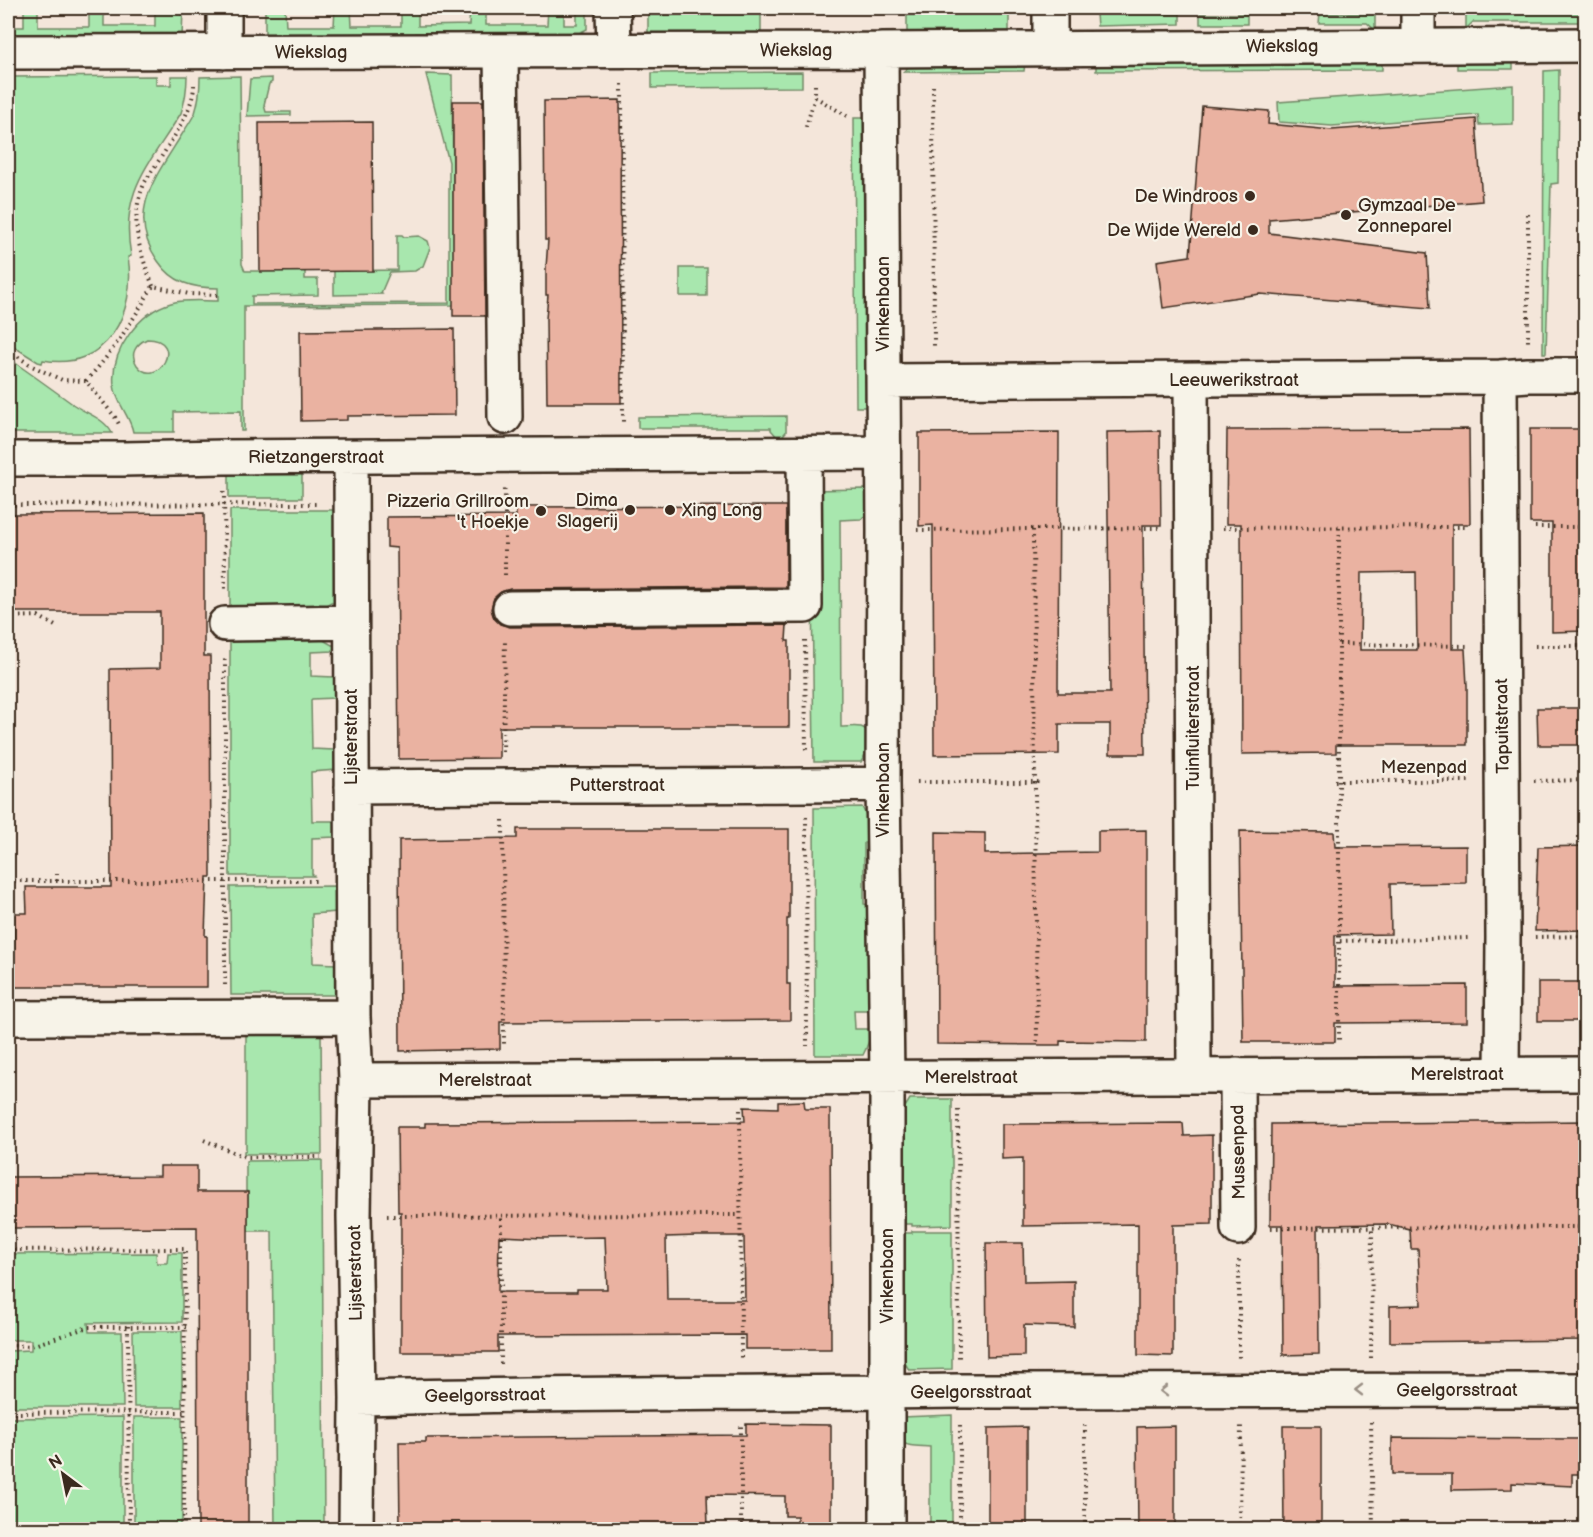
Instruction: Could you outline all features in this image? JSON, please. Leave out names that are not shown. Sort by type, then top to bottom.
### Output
[{"type":"street","points":[[224,8],[224,52]]},
{"type":"street","points":[[613,8],[618,50]]},
{"type":"street","points":[[1050,8],[1050,48]]},
{"type":"street","points":[[1418,8],[1418,46]]},
{"type":"street","name":"Wiekslag","points":[[8,52],[881,50],[1586,45]]},
{"type":"street","name":"Vinkenbaan","points":[[881,50],[883,784],[887,1077],[887,1530]]},
{"type":"street","points":[[501,51],[505,417]]},
{"type":"street","name":"Leeuwerikstraat","points":[[883,381],[1586,375]]},
{"type":"street","name":"Tapuitstraat","points":[[1502,1074],[1502,527],[1514,376]]},
{"type":"street","name":"Tuinfluiterstraat","points":[[1191,380],[1194,1075]]},
{"type":"street","name":"Rietzangerstraat","points":[[8,459],[883,453]]},
{"type":"street","points":[[510,608],[805,606],[804,454]]},
{"type":"street","name":"Lijsterstraat","points":[[351,458],[353,1017],[356,1080],[354,1216],[357,1398],[356,1530]]},
{"type":"street","points":[[225,624],[350,622]]},
{"type":"street","name":"Putterstraat","points":[[352,788],[502,785],[883,784]]},
{"type":"street","points":[[8,1004],[353,1017]]},
{"type":"street","name":"Merelstraat","points":[[356,1080],[1586,1074]]},
{"type":"street","name":"Mussenpad","points":[[1237,1075],[1238,1228]]},
{"type":"street","name":"Geelgorsstraat","points":[[357,1398],[501,1394],[959,1391],[1586,1390]]},
{"type":"path","points":[[613,8],[894,8]]},
{"type":"path","points":[[618,50],[624,455]]},
{"type":"path","points":[[806,127],[815,97],[815,50]]},
{"type":"path","points":[[153,286],[141,254],[137,234],[137,206],[145,182],[189,111],[194,89],[190,52]]},
{"type":"path","points":[[933,86],[934,381]]},
{"type":"path","points":[[815,97],[850,118],[861,96],[861,87],[944,86]]},
{"type":"path","points":[[1514,376],[1528,214]]},
{"type":"path","points":[[153,286],[189,294],[218,295]]},
{"type":"path","points":[[86,381],[106,360],[153,286]]},
{"type":"path","points":[[8,350],[32,366],[62,380],[86,381],[115,417],[123,432],[123,459]]},
{"type":"path","points":[[224,457],[225,988]]},
{"type":"path","points":[[8,505],[352,504]]},
{"type":"path","points":[[884,531],[1586,527]]},
{"type":"path","points":[[1339,528],[1337,781],[1340,941],[1339,1074]]},
{"type":"path","points":[[1033,530],[1038,782],[1037,1077]]},
{"type":"path","points":[[805,606],[807,1078]]},
{"type":"path","points":[[8,617],[38,616],[57,627]]},
{"type":"path","points":[[1339,644],[1586,646]]},
{"type":"path","points":[[8,660],[8,1004]]},
{"type":"path","name":"Mezenpad","points":[[1337,781],[1586,780]]},
{"type":"path","points":[[883,784],[1038,782]]},
{"type":"path","points":[[57,874],[57,881]]},
{"type":"path","points":[[8,881],[352,881]]},
{"type":"path","points":[[1340,941],[1586,936]]},
{"type":"path","points":[[958,1076],[960,1530]]},
{"type":"path","points":[[740,1077],[741,1530]]},
{"type":"path","points":[[204,1140],[245,1157],[355,1157]]},
{"type":"path","points":[[354,1216],[740,1215]]},
{"type":"path","points":[[501,1216],[501,1394]]},
{"type":"path","points":[[1238,1228],[1586,1227]]},
{"type":"path","points":[[1372,1228],[1371,1390],[1374,1530]]},
{"type":"path","points":[[8,1250],[185,1250],[184,1530]]},
{"type":"path","points":[[128,1326],[129,1530]]},
{"type":"path","points":[[8,1346],[31,1346],[88,1327],[186,1327]]},
{"type":"path","points":[[1085,1392],[1085,1530]]},
{"type":"path","points":[[8,1413],[185,1412]]},
{"type":"green space","points":[[24,8],[38,8],[38,27],[89,27],[89,8],[104,8],[104,26],[155,26],[155,8],[183,8],[182,38],[8,39],[8,27],[24,27]]},
{"type":"green space","points":[[265,8],[285,8],[286,26],[334,26],[335,8],[351,8],[352,26],[401,26],[401,8],[418,8],[418,26],[469,25],[470,8],[486,8],[486,25],[547,25],[548,8],[564,8],[564,25],[577,25],[577,8],[587,8],[587,29],[573,36],[265,37]]},
{"type":"green space","points":[[1466,12],[1585,12],[1585,22],[1473,22],[1466,29]]},
{"type":"green space","points":[[1320,13],[1375,13],[1375,30],[1367,23],[1319,23]]},
{"type":"green space","points":[[761,14],[761,36],[648,36],[648,15]]},
{"type":"green space","points":[[1009,14],[1009,35],[907,35],[907,15]]},
{"type":"green space","points":[[1096,14],[1180,14],[1180,24],[1097,26]]},
{"type":"green space","points":[[1200,14],[1247,14],[1247,24],[1200,24]]},
{"type":"green space","points":[[1457,60],[1513,60],[1513,69],[1457,69]]},
{"type":"green space","points":[[1382,61],[1382,70],[1096,71],[1096,62]]},
{"type":"green space","points":[[1025,63],[1024,71],[903,72],[911,65]]},
{"type":"green space","points":[[1559,70],[1558,183],[1551,184],[1546,353],[1543,353],[1544,71]]},
{"type":"green space","points":[[802,72],[802,87],[652,88],[652,73]]},
{"type":"green space","points":[[426,74],[452,75],[454,305],[244,306],[244,431],[241,431],[241,411],[174,412],[174,432],[133,432],[117,398],[114,385],[117,359],[129,335],[148,315],[171,303],[218,301],[218,288],[184,283],[164,268],[148,244],[144,227],[144,211],[154,181],[195,113],[200,77],[240,76],[242,264],[245,271],[305,271],[305,279],[318,279],[318,295],[252,296],[252,304],[449,303],[449,162]],"holes":[[[147,339],[159,341],[165,347],[167,354],[164,362],[153,372],[145,371],[135,361],[135,350]]]},
{"type":"green space","points":[[156,76],[156,85],[171,85],[171,76],[187,76],[185,99],[181,113],[148,163],[133,195],[128,233],[131,256],[128,257],[130,278],[128,298],[122,317],[113,334],[85,357],[65,361],[43,360],[42,363],[38,362],[8,343],[8,77]]},
{"type":"green space","points":[[272,78],[264,105],[266,112],[291,112],[291,115],[247,116],[250,79]]},
{"type":"green space","points":[[1513,85],[1513,124],[1479,125],[1478,115],[1332,126],[1279,122],[1278,102]]},
{"type":"green space","points":[[854,118],[866,118],[867,407],[856,407]]},
{"type":"green space","points":[[397,235],[419,236],[428,241],[430,248],[423,266],[415,271],[390,272],[382,294],[334,295],[334,271],[397,270]]},
{"type":"green space","points":[[680,268],[707,268],[707,296],[680,296]]},
{"type":"green space","points":[[8,358],[74,405],[100,420],[112,433],[8,433]]},
{"type":"green space","points":[[786,416],[786,432],[779,439],[771,428],[638,428],[638,417]]},
{"type":"green space","points":[[302,472],[302,498],[229,498],[229,473]]},
{"type":"green space","points":[[866,489],[867,515],[861,519],[840,520],[841,727],[865,729],[868,733],[868,743],[861,762],[814,762],[811,490]]},
{"type":"green space","points":[[230,510],[335,510],[336,602],[331,602],[316,611],[230,611]]},
{"type":"green space","points":[[230,636],[316,636],[336,645],[334,651],[311,652],[311,676],[336,679],[335,698],[311,700],[312,749],[336,752],[336,770],[311,772],[312,821],[336,822],[336,837],[312,838],[312,874],[314,876],[230,876]]},
{"type":"green space","points":[[862,807],[869,821],[869,843],[864,843],[864,904],[869,905],[870,1010],[854,1010],[855,1029],[870,1029],[869,1039],[863,1055],[815,1055],[814,808]]},
{"type":"green space","points":[[336,886],[337,912],[312,914],[313,963],[336,964],[338,995],[231,995],[230,887]]},
{"type":"green space","points":[[246,1030],[321,1030],[322,1154],[244,1154],[246,1150]]},
{"type":"green space","points":[[910,1099],[952,1099],[952,1225],[901,1224],[902,1112]]},
{"type":"green space","points":[[322,1160],[324,1529],[275,1529],[272,1231],[248,1231],[246,1161]]},
{"type":"green space","points":[[912,1231],[952,1231],[952,1369],[909,1370],[902,1358],[901,1233],[912,1233]]},
{"type":"green space","points":[[156,1253],[157,1263],[167,1263],[168,1253],[182,1253],[182,1322],[88,1323],[89,1332],[122,1332],[123,1407],[8,1407],[8,1351],[31,1350],[31,1340],[8,1340],[8,1254]]},
{"type":"green space","points":[[133,1331],[182,1331],[182,1407],[134,1407]]},
{"type":"green space","points":[[952,1415],[952,1529],[930,1529],[930,1447],[904,1443],[902,1417]]},
{"type":"green space","points":[[123,1417],[123,1529],[8,1529],[8,1418]]},
{"type":"green space","points":[[134,1417],[182,1417],[182,1521],[180,1529],[134,1529]]},
{"type":"building","points":[[620,100],[621,403],[547,403],[546,268],[548,240],[545,240],[544,101]]},
{"type":"building","points":[[453,101],[483,101],[485,316],[453,316]]},
{"type":"building","points":[[1202,106],[1269,111],[1268,124],[1332,130],[1476,119],[1482,201],[1269,219],[1269,233],[1427,253],[1430,308],[1260,294],[1163,308],[1157,261],[1190,256]]},
{"type":"building","points":[[372,122],[373,271],[260,272],[259,123]]},
{"type":"building","points":[[454,329],[455,415],[347,416],[347,420],[301,421],[300,331]]},
{"type":"building","points":[[1469,429],[1470,524],[1452,524],[1452,649],[1465,649],[1467,745],[1336,745],[1336,753],[1242,754],[1241,524],[1226,524],[1227,430]],"holes":[[[1416,572],[1417,650],[1360,650],[1361,573]]]},
{"type":"building","points":[[1530,429],[1586,429],[1586,631],[1552,632],[1552,523],[1530,523]]},
{"type":"building","points":[[1160,431],[1161,525],[1143,525],[1145,754],[1110,754],[1110,724],[1059,724],[1059,754],[934,755],[933,525],[919,526],[919,433],[1059,432],[1058,693],[1110,693],[1107,432]]},
{"type":"building","points":[[786,506],[786,587],[510,589],[494,598],[491,609],[494,618],[500,624],[510,627],[787,625],[789,727],[499,727],[499,758],[399,759],[397,548],[387,547],[387,517],[516,516],[516,507]]},
{"type":"building","points":[[204,513],[204,656],[210,656],[211,877],[207,877],[205,936],[207,936],[207,987],[14,987],[14,913],[27,913],[26,887],[111,887],[110,669],[160,668],[160,612],[8,612],[8,514]]},
{"type":"building","points":[[1537,708],[1586,708],[1586,745],[1538,745]]},
{"type":"building","points":[[517,829],[789,829],[787,984],[790,984],[790,1020],[500,1022],[500,1049],[400,1051],[399,840],[517,838]]},
{"type":"building","points":[[1146,830],[1146,1042],[1060,1041],[1060,1045],[937,1044],[936,832],[985,833],[985,854],[1098,852],[1098,831]]},
{"type":"building","points":[[1240,831],[1334,832],[1335,847],[1466,846],[1466,883],[1390,884],[1391,934],[1335,935],[1335,986],[1467,985],[1467,1022],[1335,1023],[1335,1042],[1243,1042]]},
{"type":"building","points":[[1586,846],[1586,930],[1535,931],[1538,847]]},
{"type":"building","points":[[1538,982],[1586,982],[1586,1021],[1538,1021]]},
{"type":"building","points":[[804,1101],[805,1109],[830,1109],[831,1349],[745,1349],[745,1335],[498,1336],[498,1352],[401,1352],[401,1212],[398,1212],[397,1127],[425,1127],[425,1123],[745,1121],[744,1107],[778,1108],[778,1102]],"holes":[[[499,1236],[605,1237],[607,1289],[577,1289],[577,1292],[498,1292]],[[744,1236],[745,1300],[667,1300],[666,1237]]]},
{"type":"building","points":[[1586,1121],[1586,1340],[1390,1342],[1390,1306],[1421,1305],[1418,1249],[1411,1249],[1410,1229],[1388,1224],[1318,1225],[1319,1354],[1283,1355],[1282,1225],[1270,1225],[1271,1124]]},
{"type":"building","points":[[1183,1123],[1184,1136],[1212,1135],[1212,1224],[1173,1225],[1173,1356],[1138,1355],[1138,1224],[1023,1226],[1023,1158],[1002,1159],[1002,1124]]},
{"type":"building","points":[[160,1166],[197,1166],[197,1192],[248,1192],[248,1530],[198,1530],[197,1227],[8,1228],[8,1177],[160,1176]]},
{"type":"building","points":[[986,1243],[1023,1243],[1024,1282],[1074,1281],[1074,1327],[1024,1325],[1024,1356],[987,1357]]},
{"type":"building","points":[[746,1424],[831,1425],[831,1530],[797,1530],[797,1516],[785,1516],[785,1496],[707,1495],[708,1527],[400,1528],[399,1442],[426,1442],[426,1438],[746,1435]]},
{"type":"building","points":[[1175,1426],[1175,1530],[1138,1530],[1137,1427]]},
{"type":"building","points":[[1283,1426],[1321,1426],[1321,1530],[1284,1530]]},
{"type":"building","points":[[1027,1427],[1027,1530],[988,1530],[988,1428]]},
{"type":"building","points":[[1392,1438],[1586,1439],[1586,1474],[1572,1474],[1572,1486],[1512,1483],[1512,1489],[1452,1490],[1452,1474],[1392,1474]]},
{"type":"place","name":"De Windroos","points":[[1250,196]]},
{"type":"place","name":"Gymzaal De Zonneparel","points":[[1346,215]]},
{"type":"place","name":"De Wijde Wereld","points":[[1253,230]]},
{"type":"place","name":"Dima Slagerij","points":[[630,510]]},
{"type":"place","name":"Xing Long","points":[[670,510]]},
{"type":"place","name":"Pizzeria Grillroom 't Hoekje","points":[[541,511]]}]
